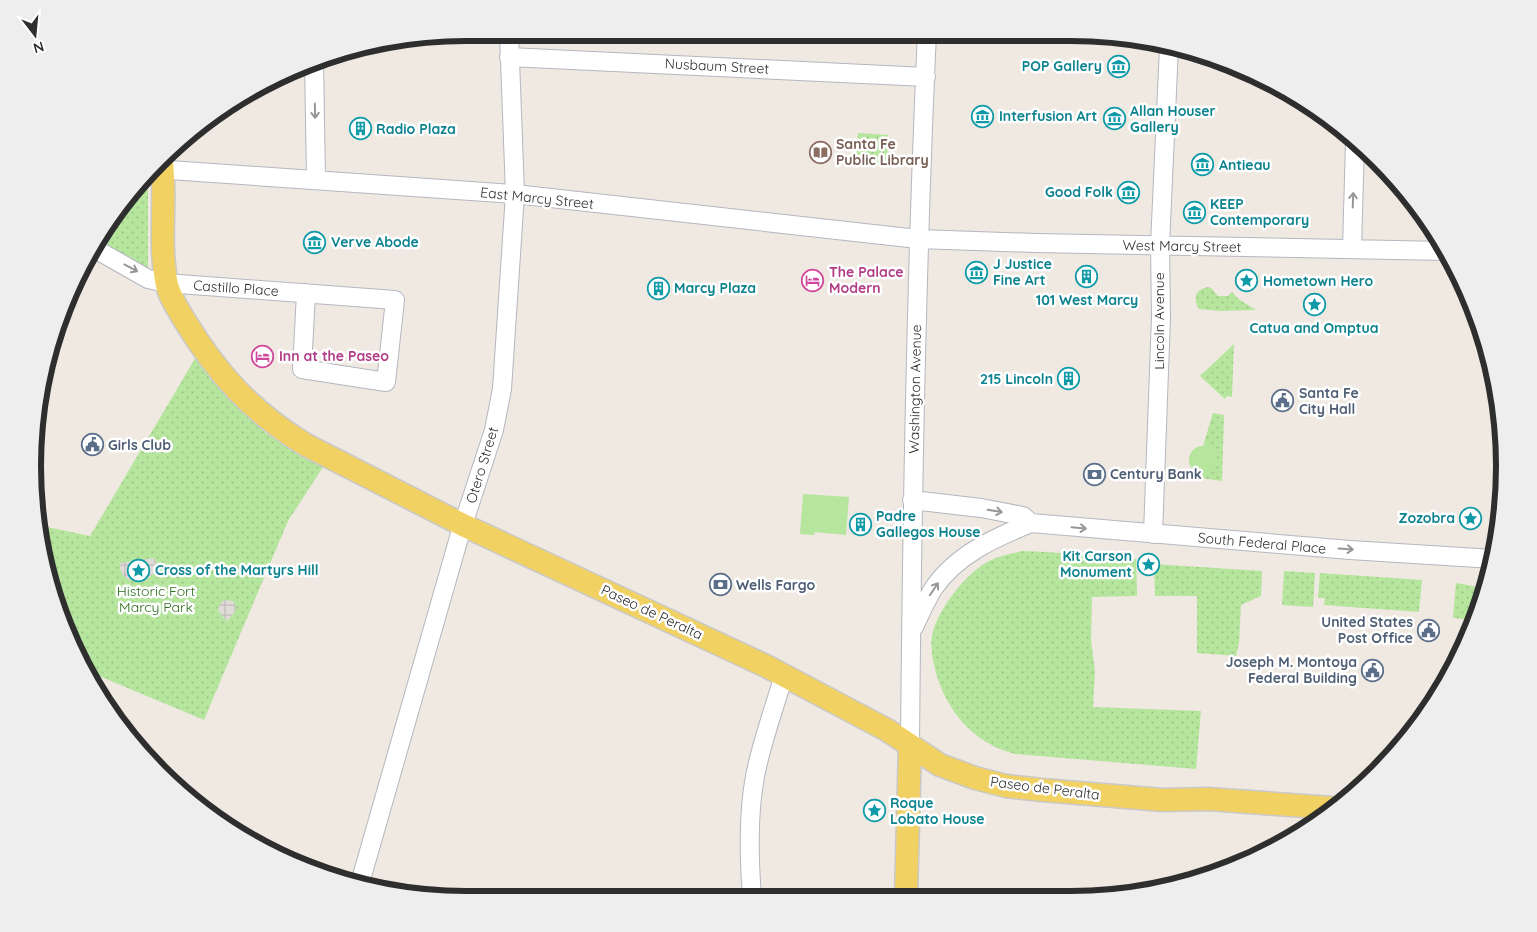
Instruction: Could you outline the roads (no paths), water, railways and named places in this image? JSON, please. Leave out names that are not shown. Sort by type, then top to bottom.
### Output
[{"type":"main road","name":"Paseo de Peralta","points":[[160,172],[163,262],[166,283],[176,306],[216,368],[235,390],[265,418],[306,445],[463,525],[784,675],[887,730],[940,765],[975,778],[1006,786],[1163,800],[1208,799],[1324,807]]},
{"type":"main road","points":[[906,891],[910,745]]},
{"type":"street","name":"Otero Street","points":[[362,877],[463,525],[494,430],[502,389],[515,194],[509,41]]},
{"type":"street","name":"Washington Avenue","points":[[910,745],[912,500],[918,240],[928,41]]},
{"type":"street","name":"Lincoln Avenue","points":[[1153,534],[1161,317],[1160,245],[1169,53]]},
{"type":"street","name":"Nusbaum Street","points":[[509,57],[926,77]]},
{"type":"street","points":[[314,70],[316,179]]},
{"type":"street","points":[[1352,248],[1355,151]]},
{"type":"street","name":"East Marcy Street","points":[[165,167],[515,194],[918,240]]},
{"type":"street","name":"West Marcy Street","points":[[918,240],[1437,251]]},
{"type":"street","name":"Castillo Place","points":[[99,252],[148,279],[166,283],[306,293],[395,300],[386,382],[302,369],[306,293]]},
{"type":"street","points":[[911,632],[934,588],[958,562],[989,541],[1031,523],[1023,516],[980,508],[912,500]]},
{"type":"street","name":"South Federal Place","points":[[1031,523],[1350,550],[1486,558]]},
{"type":"street","points":[[752,891],[750,854],[752,801],[770,719],[784,675]]},
{"type":"place","name":"POP Gallery","points":[[1118,66]]},
{"type":"place","name":"Interfusion Art","points":[[983,116]]},
{"type":"place","name":"Allan Houser Gallery","points":[[1114,119]]},
{"type":"place","name":"Radio Plaza","points":[[360,129]]},
{"type":"place","name":"Santa Fe Public Library","points":[[820,152]]},
{"type":"place","name":"Antieau","points":[[1203,165]]},
{"type":"place","name":"Good Folk","points":[[1129,192]]},
{"type":"place","name":"KEEP Contemporary","points":[[1194,212]]},
{"type":"place","name":"Verve Abode","points":[[315,242]]},
{"type":"place","name":"J Justice Fine Art","points":[[977,272]]},
{"type":"place","name":"101 West Marcy","points":[[1087,277]]},
{"type":"place","name":"The Palace Modern","points":[[813,280]]},
{"type":"place","name":"Hometown Hero","points":[[1247,281]]},
{"type":"place","name":"Marcy Plaza","points":[[658,288]]},
{"type":"place","name":"Catua and Omptua","points":[[1314,305]]},
{"type":"place","name":"Inn at the Paseo","points":[[263,356]]},
{"type":"place","name":"215 Lincoln","points":[[1069,379]]},
{"type":"place","name":"Santa Fe City Hall","points":[[1283,401]]},
{"type":"place","name":"Girls Club","points":[[92,445]]},
{"type":"place","name":"Century Bank","points":[[1094,474]]},
{"type":"place","name":"Zozobra","points":[[1471,518]]},
{"type":"place","name":"Padre Gallegos House","points":[[860,524]]},
{"type":"place","name":"Kit Carson Monument","points":[[1148,564]]},
{"type":"place","name":"Cross of the Martyrs Hill","points":[[139,570]]},
{"type":"place","name":"Wells Fargo","points":[[720,585]]},
{"type":"place","name":"United States Post Office","points":[[1429,630]]},
{"type":"place","name":"Joseph M. Montoya Federal Building","points":[[1373,670]]},
{"type":"place","name":"Roque Lobato House","points":[[874,811]]},
{"type":"park label","name":"Historic Fort Marcy Park","points":[[156,600]]}]
